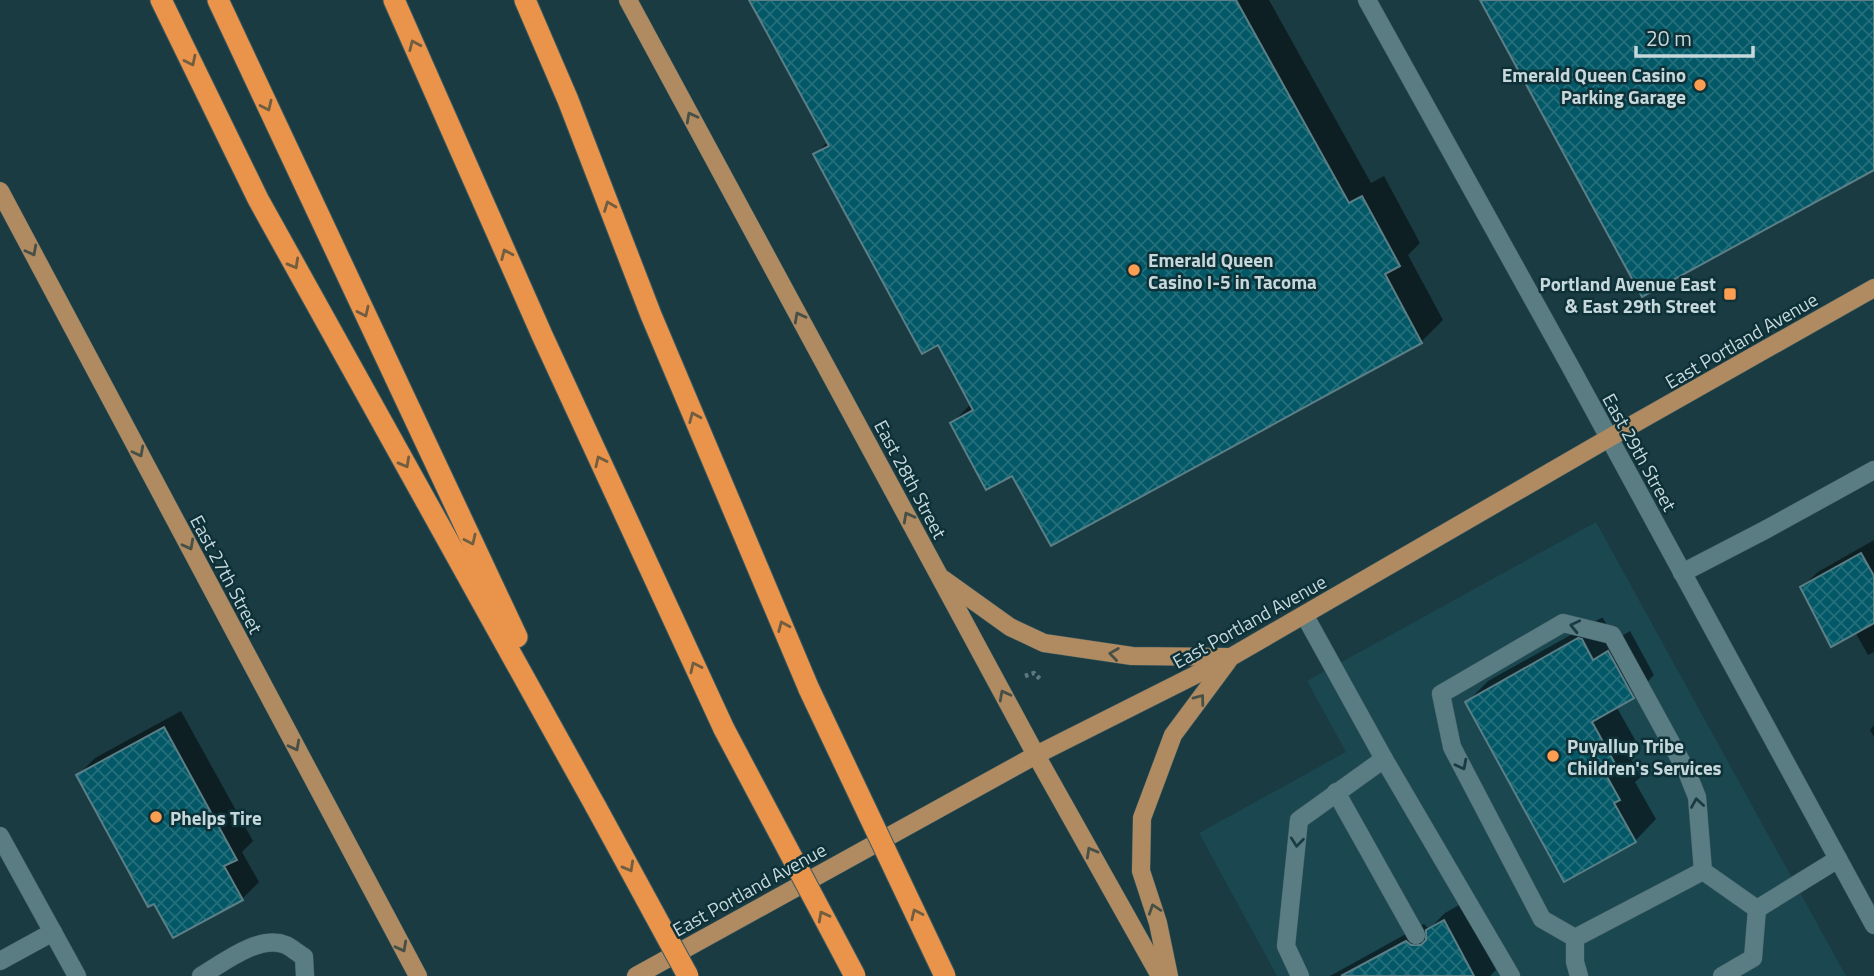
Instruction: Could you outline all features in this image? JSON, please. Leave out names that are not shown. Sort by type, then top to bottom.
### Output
[{"type":"highway","points":[[161,0],[258,199],[688,976]]},
{"type":"highway","points":[[218,0],[596,807]]},
{"type":"highway","points":[[394,0],[542,335],[724,729],[855,976]]},
{"type":"highway","points":[[524,0],[568,100],[651,315],[809,689],[945,976]]},
{"type":"main road","name":"East 28th Street","points":[[628,0],[1036,755],[1160,976]]},
{"type":"main road","name":"East 27th Street","points":[[0,191],[418,976]]},
{"type":"main road","name":"East Portland Avenue","points":[[636,976],[1036,755],[1231,657],[1305,616],[1609,438],[1874,288]]},
{"type":"main road","points":[[940,577],[1010,627],[1044,643],[1132,656],[1231,657]]},
{"type":"main road","points":[[1169,976],[1158,923],[1141,871],[1142,818],[1173,735],[1231,657]]},
{"type":"street","name":"East 29th Street","points":[[1367,0],[1874,925]]},
{"type":"street","points":[[1682,573],[1874,470]]},
{"type":"street","points":[[1305,616],[1384,759],[1511,976]]},
{"type":"street","points":[[1575,938],[1542,919],[1452,747],[1441,694],[1563,623],[1612,635],[1698,797],[1703,871]]},
{"type":"street","points":[[1300,976],[1286,946],[1299,820],[1384,759]]},
{"type":"street","points":[[1336,792],[1416,935]]},
{"type":"street","points":[[0,836],[78,976]]},
{"type":"street","points":[[1757,909],[1838,859]]},
{"type":"street","points":[[1703,871],[1757,909]]},
{"type":"street","points":[[1575,938],[1703,871]]},
{"type":"street","points":[[1722,976],[1753,958],[1757,909]]},
{"type":"street","points":[[0,961],[53,932]]},
{"type":"street","points":[[1575,938],[1575,962],[1579,976]]},
{"type":"street","points":[[201,976],[262,943],[285,944],[304,957],[305,976]]},
{"type":"path","points":[[1023,677],[1034,673],[1042,681]]},
{"type":"shaded area","points":[[1596,522],[1846,976],[1277,976],[1199,833],[1346,752],[1307,681]]},
{"type":"building","name":"Emerald Queen Casino I-5 in Tacoma","points":[[749,0],[1236,0],[1349,203],[1362,196],[1400,266],[1385,274],[1422,343],[1051,546],[1012,476],[986,490],[950,423],[973,410],[938,345],[922,354],[813,154],[829,146]]},
{"type":"building","name":"Emerald Queen Casino Parking Garage","points":[[1480,0],[1874,0],[1874,170],[1642,297]]},
{"type":"building","points":[[1861,553],[1874,576],[1874,623],[1831,647],[1800,587]]},
{"type":"building","name":"Puyallup Tribe Children's Services","points":[[1578,638],[1582,639],[1593,660],[1608,651],[1634,698],[1592,722],[1618,769],[1606,775],[1620,800],[1614,803],[1636,842],[1564,882],[1465,702]]},
{"type":"building","name":"Phelps Tire","points":[[164,727],[237,860],[224,866],[243,900],[173,938],[154,904],[148,907],[76,775]]},
{"type":"building","points":[[1444,920],[1474,976],[1341,976],[1406,941],[1411,945],[1421,945],[1426,940],[1426,930]]},
{"type":"place","name":"Emerald Queen Casino Parking Garage","points":[[1700,85]]},
{"type":"place","name":"Emerald Queen Casino I-5 in Tacoma","points":[[1134,270]]},
{"type":"place","name":"Portland Avenue East & East 29th Street","points":[[1730,294]]},
{"type":"place","name":"Puyallup Tribe Children's Services","points":[[1553,756]]},
{"type":"place","name":"Phelps Tire","points":[[156,817]]}]
